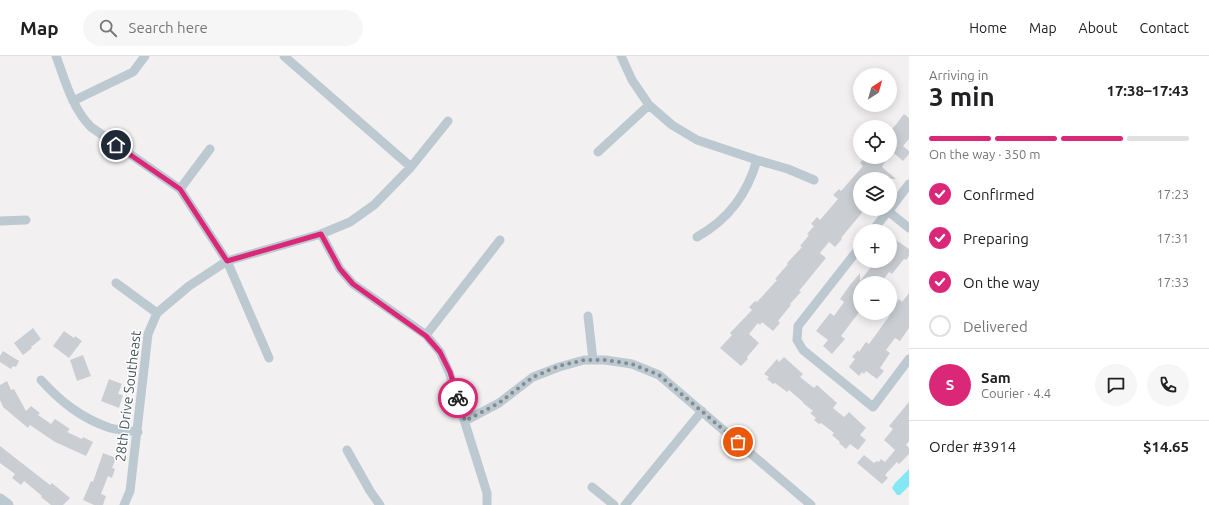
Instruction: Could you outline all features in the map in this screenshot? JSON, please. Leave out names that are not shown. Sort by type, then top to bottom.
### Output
[{"type":"street","points":[[56,56],[73,101],[83,119],[91,127],[180,189],[227,261],[269,358]]},
{"type":"street","points":[[73,101],[133,72],[145,56]]},
{"type":"street","points":[[284,56],[411,167]]},
{"type":"street","points":[[620,56],[632,80],[649,105],[672,125],[698,140],[788,169],[814,180]]},
{"type":"street","points":[[598,152],[649,105]]},
{"type":"street","name":"28th Drive Southeast","points":[[124,505],[130,491],[138,432],[148,334],[157,313],[189,286],[227,261],[321,234],[350,222],[374,205],[411,167],[448,121]]},
{"type":"street","points":[[180,189],[210,149]]},
{"type":"street","points":[[698,237],[729,213],[743,195],[752,179],[758,160]]},
{"type":"street","points":[[897,199],[909,184]]},
{"type":"street","points":[[877,224],[884,216]]},
{"type":"street","points":[[896,216],[909,228]]},
{"type":"street","points":[[0,221],[26,220]]},
{"type":"street","points":[[321,234],[340,269],[353,284],[426,336],[440,352],[450,372],[487,493],[488,505]]},
{"type":"street","points":[[426,336],[500,240]]},
{"type":"street","points":[[853,256],[798,326],[797,340],[803,350],[873,407],[909,359]]},
{"type":"street","points":[[116,282],[157,313]]},
{"type":"street","points":[[588,316],[593,360]]},
{"type":"street","points":[[465,421],[499,403],[533,377],[559,366],[584,360],[605,360],[632,364],[659,375],[811,505]]},
{"type":"street","points":[[41,380],[56,396],[78,413],[110,428],[138,432]]},
{"type":"street","points":[[625,505],[702,411]]},
{"type":"street","points":[[347,450],[370,491],[380,505]]},
{"type":"street","points":[[592,487],[614,505]]},
{"type":"street","points":[[0,499],[8,505]]},
{"type":"water","points":[[909,469],[909,486],[900,495],[897,495],[892,488]]},
{"type":"building","points":[[904,114],[909,118],[909,139],[903,146],[909,151],[909,154],[903,161],[897,156],[897,123]]},
{"type":"building","points":[[861,164],[884,164],[882,167],[888,172],[858,172],[863,166]]},
{"type":"building","points":[[853,177],[853,216],[859,216],[835,247],[829,242],[820,253],[826,258],[799,291],[801,292],[790,304],[791,305],[778,321],[780,323],[773,331],[762,322],[760,325],[758,323],[749,334],[759,343],[741,366],[720,348],[732,335],[730,333],[752,310],[749,307],[755,301],[757,302],[777,280],[775,279],[788,264],[787,263],[802,247],[800,246],[814,226],[811,224],[817,217],[820,220],[838,199],[833,195],[839,189],[841,191]]},
{"type":"building","points":[[897,241],[909,249],[909,256],[906,260],[904,259],[897,268]]},
{"type":"building","points":[[870,268],[897,268],[892,274],[889,272],[886,276],[864,276]]},
{"type":"building","points":[[853,281],[853,320],[841,336],[845,339],[832,354],[823,346],[828,340],[816,331],[830,313],[834,316],[844,302],[840,299]]},
{"type":"building","points":[[909,293],[909,328],[900,341],[895,338],[886,350],[890,353],[880,368],[884,371],[877,379],[866,371],[864,374],[862,372],[859,376],[849,367],[855,359],[852,357],[858,350],[859,352],[866,342],[869,344],[886,320],[897,320],[897,302],[899,299],[902,302]]},
{"type":"building","points":[[33,328],[41,339],[23,355],[14,343]]},
{"type":"building","points":[[64,331],[74,338],[75,336],[82,341],[69,358],[53,346]]},
{"type":"building","points":[[3,351],[19,361],[16,367],[13,366],[11,369],[0,362],[0,356]]},
{"type":"building","points":[[83,355],[91,376],[77,381],[70,360]]},
{"type":"building","points":[[784,357],[803,374],[800,377],[814,388],[817,385],[837,403],[833,408],[844,417],[849,412],[866,428],[860,435],[866,440],[858,450],[850,444],[846,449],[832,435],[834,433],[821,423],[819,424],[814,420],[816,418],[810,413],[813,411],[803,402],[789,390],[787,392],[767,379],[769,377],[764,374],[777,359],[779,362]]},
{"type":"building","points":[[109,379],[122,384],[118,394],[123,395],[119,408],[101,401]]},
{"type":"building","points":[[7,381],[11,390],[14,389],[26,411],[31,406],[40,413],[38,415],[51,424],[55,419],[70,429],[67,432],[93,442],[86,456],[55,442],[30,425],[28,428],[3,407],[0,400],[0,385]]},
{"type":"building","points":[[909,402],[909,441],[906,445],[909,448],[909,454],[899,464],[897,462],[885,475],[888,478],[882,484],[857,463],[864,455],[874,463],[877,461],[879,462],[881,459],[885,462],[895,450],[884,440],[893,429],[889,426]]},
{"type":"building","points":[[0,446],[50,485],[52,483],[70,498],[63,505],[51,505],[24,481],[21,485],[12,478],[15,474],[0,463]]},
{"type":"building","points":[[103,453],[116,458],[112,468],[115,469],[112,478],[108,476],[101,494],[106,496],[103,505],[94,505],[83,500],[91,481],[93,482]]},
{"type":"way so far","points":[[458,398],[465,421],[499,403],[533,377],[559,366],[584,360],[605,360],[632,364],[659,375],[738,442]]},
{"type":"route","points":[[116,145],[180,189],[227,261],[321,234],[340,269],[353,284],[426,336],[440,352],[450,372],[458,398]]}]
